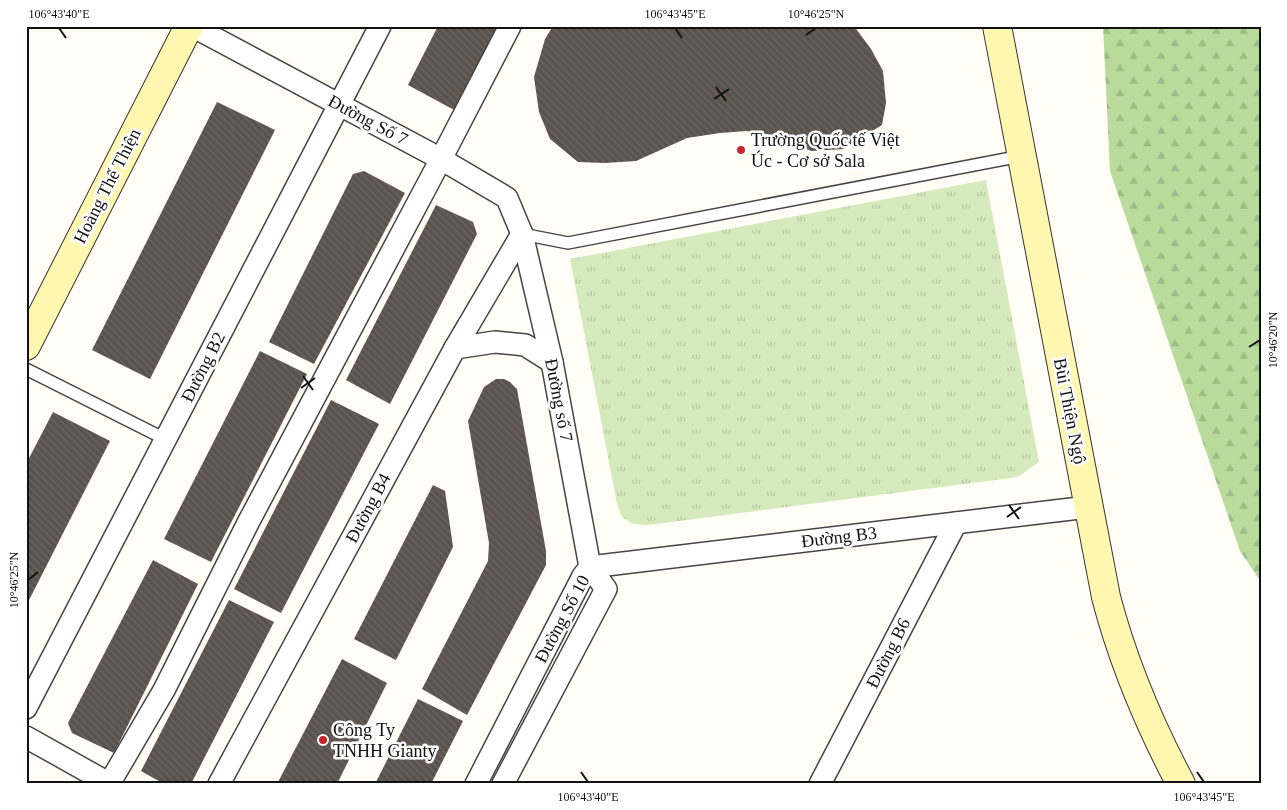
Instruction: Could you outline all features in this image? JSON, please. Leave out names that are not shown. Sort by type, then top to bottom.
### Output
[{"type":"street","name":"Đường Số 7","points":[[190,26],[441,159],[507,198],[522,234]]},
{"type":"street","name":"Hoàng Thế Thiện","points":[[26,346],[190,26]]},
{"type":"street","name":"Đường B2","points":[[26,708],[380,26]]},
{"type":"street","points":[[26,736],[109,784],[164,690],[249,522],[510,26]]},
{"type":"street","name":"Bùi Thiện Ngộ","points":[[997,26],[1105,589],[1126,663],[1172,778]]},
{"type":"street","name":"Đường B4","points":[[219,784],[454,348],[522,234]]},
{"type":"street","name":"Đường số 7","points":[[522,234],[552,362],[590,567]]},
{"type":"street","points":[[454,348],[495,342],[525,345],[552,362]]},
{"type":"street","name":"Đường B3","points":[[590,567],[1088,507]]},
{"type":"street","name":"Đường B6","points":[[820,784],[956,523]]},
{"type":"street","name":"Đường Số 10","points":[[476,784],[583,576],[590,567],[606,589],[502,784]]},
{"type":"lane","points":[[522,234],[568,243],[1022,156]]},
{"type":"lane","points":[[26,369],[165,439]]},
{"type":"green space","points":[[1103,26],[1261,26],[1261,582],[1240,551],[1110,171]]},
{"type":"green space","points":[[986,180],[1039,462],[1018,477],[648,525],[633,524],[622,517],[617,504],[570,259]]},
{"type":"building","points":[[438,26],[499,26],[456,111],[408,85]]},
{"type":"building","points":[[553,26],[854,26],[871,49],[883,71],[886,103],[882,125],[843,149],[811,151],[766,134],[746,131],[687,138],[636,161],[578,162],[550,139],[539,112],[534,77],[545,39]]},
{"type":"building","points":[[217,102],[275,130],[150,379],[92,350]]},
{"type":"building","points":[[364,171],[405,193],[314,364],[269,342],[353,174]]},
{"type":"building","points":[[436,205],[473,222],[477,234],[390,404],[346,380]]},
{"type":"building","points":[[260,351],[307,374],[211,562],[164,539]]},
{"type":"building","points":[[496,379],[504,379],[517,389],[546,551],[546,565],[467,715],[422,689],[488,561],[489,543],[468,421],[484,387]]},
{"type":"building","points":[[331,400],[379,424],[281,613],[234,589]]},
{"type":"building","points":[[53,412],[110,441],[26,606],[26,464]]},
{"type":"building","points":[[433,485],[445,491],[453,547],[396,660],[354,639]]},
{"type":"building","points":[[153,560],[198,584],[114,753],[72,733],[68,723]]},
{"type":"building","points":[[229,600],[274,622],[191,784],[164,784],[141,771]]},
{"type":"building","points":[[342,659],[387,683],[337,784],[277,784]]},
{"type":"building","points":[[418,699],[463,721],[431,784],[375,784]]},
{"type":"place","name":"Trường Quốc tế Việt Úc - Cơ sở Sala","points":[[741,150]]},
{"type":"place","name":"Công Ty TNHH Gianty","points":[[323,740]]}]
